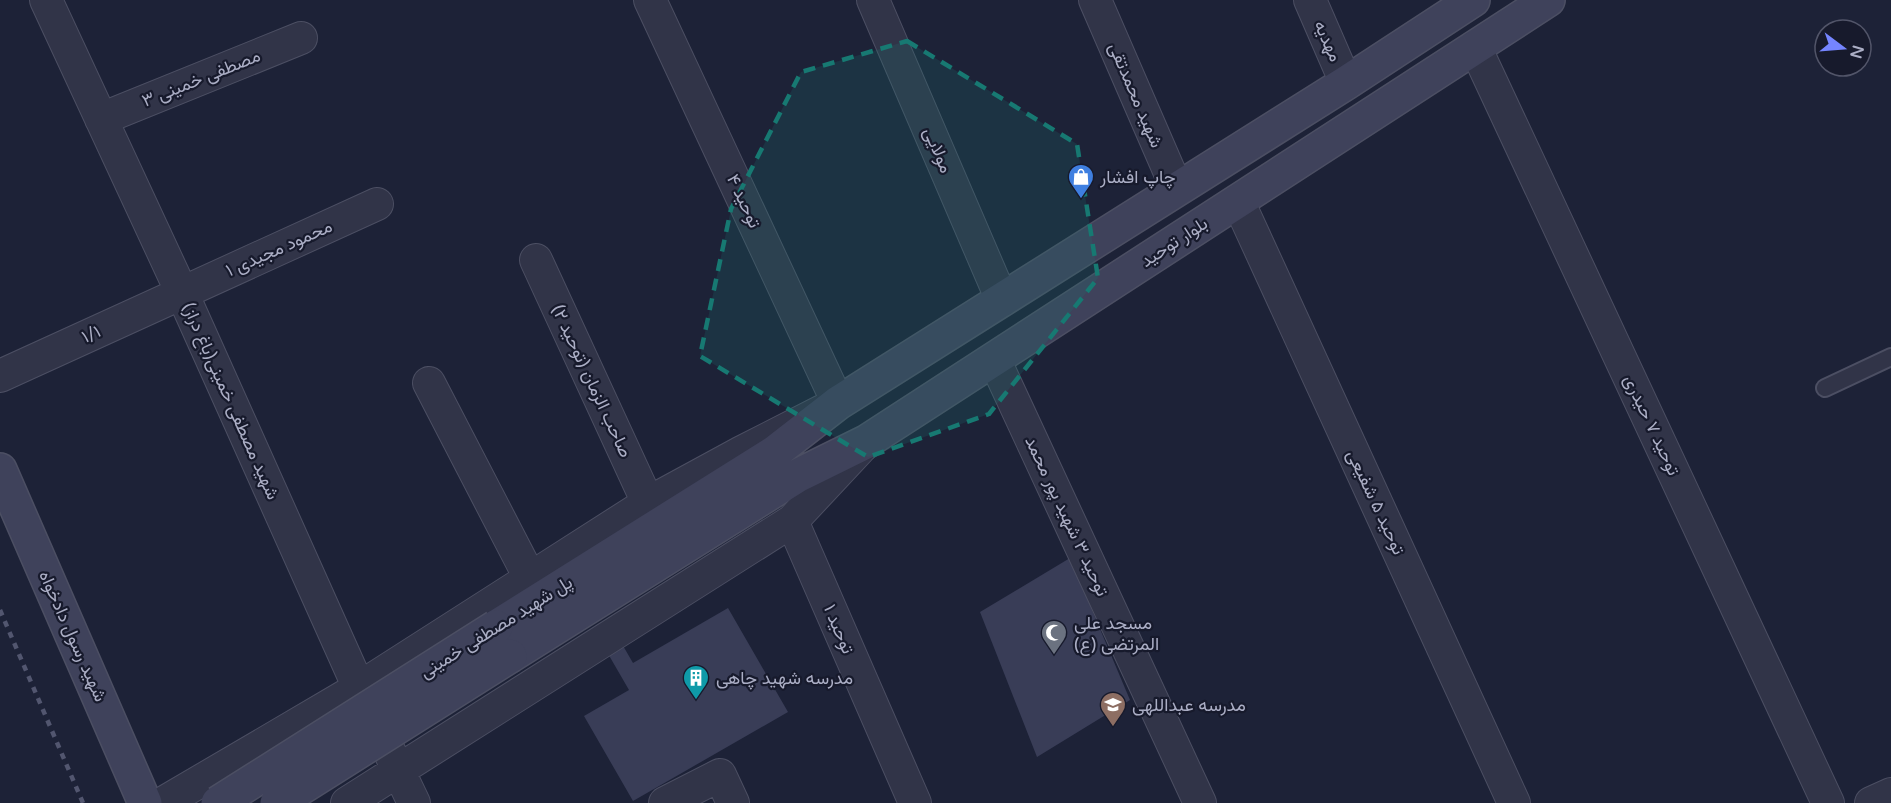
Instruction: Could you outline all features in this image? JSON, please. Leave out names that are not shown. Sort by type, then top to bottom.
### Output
[{"type":"main road","points":[[838,403],[1346,83],[1473,0]]},
{"type":"main road","name":"بلوار توحید","points":[[797,476],[866,442],[1548,0]]},
{"type":"main road","name":"پل شهید مصطفی خمینی","points":[[218,803],[775,452],[838,403]]},
{"type":"main road","name":"شهید رسول دادخواه","points":[[0,470],[145,803]]},
{"type":"main road","name":"پل شهید مصطفی خمینی","points":[[277,803],[797,476]]},
{"type":"street","name":"شهید مصطفی خمینی(باغ دراز)","points":[[47,0],[182,292],[359,688],[414,803]]},
{"type":"street","name":"توحید ۴","points":[[650,0],[838,403]]},
{"type":"street","name":"مولایی","points":[[873,0],[1002,300]]},
{"type":"street","name":"شهید محمدتقی","points":[[1095,0],[1177,189]]},
{"type":"street","name":"مهدیه","points":[[1310,0],[1346,83]]},
{"type":"street","name":"مصطفی خمینی ۳","points":[[101,119],[302,38]]},
{"type":"street","name":"توحید ۷ حیدری","points":[[1475,47],[1828,803]]},
{"type":"street","name":"توحید ۵ شفیعی","points":[[1238,201],[1514,803]]},
{"type":"street","name":"۱ محمود مجیدی","points":[[182,292],[377,204]]},
{"type":"street","name":"صاحب الزمان (توحید ۲)","points":[[536,260],[648,503]]},
{"type":"street","name":"۱/۱","points":[[0,376],[182,292]]},
{"type":"street","name":"توحید ۳ شهيد پور محمد","points":[[994,359],[1200,803]]},
{"type":"street","points":[[429,383],[530,578]]},
{"type":"street","points":[[163,803],[359,688],[648,503],[838,403]]},
{"type":"street","points":[[347,803],[792,521],[866,442]]},
{"type":"street","name":"توحید ۱","points":[[792,521],[914,803]]},
{"type":"street","points":[[665,803],[727,789]]},
{"type":"street","points":[[1871,803],[1891,794]]},
{"type":"lane","points":[[1825,388],[1891,357]]},
{"type":"highlighted area","points":[[907,41],[1077,144],[1098,278],[989,414],[868,457],[700,356],[731,209],[801,72]]},
{"type":"building","name":"مسجد علی المرتضی (ع)","points":[[1070,558],[1130,700],[1037,757],[980,612]]},
{"type":"building","name":"مدرسه شهید چاهی","points":[[728,608],[788,712],[633,801],[584,716],[629,690],[607,652],[622,644],[633,663]]},
{"type":"railway","points":[[0,610],[83,803]]},
{"type":"place","name":"چاپ افشار","points":[[1081,200]]},
{"type":"place","name":"مسجد علی المرتضی (ع)","points":[[1054,656]]},
{"type":"place","name":"مدرسه شهید چاهی","points":[[696,701]]},
{"type":"place","name":"مدرسه عبداللهی","points":[[1113,728]]}]
